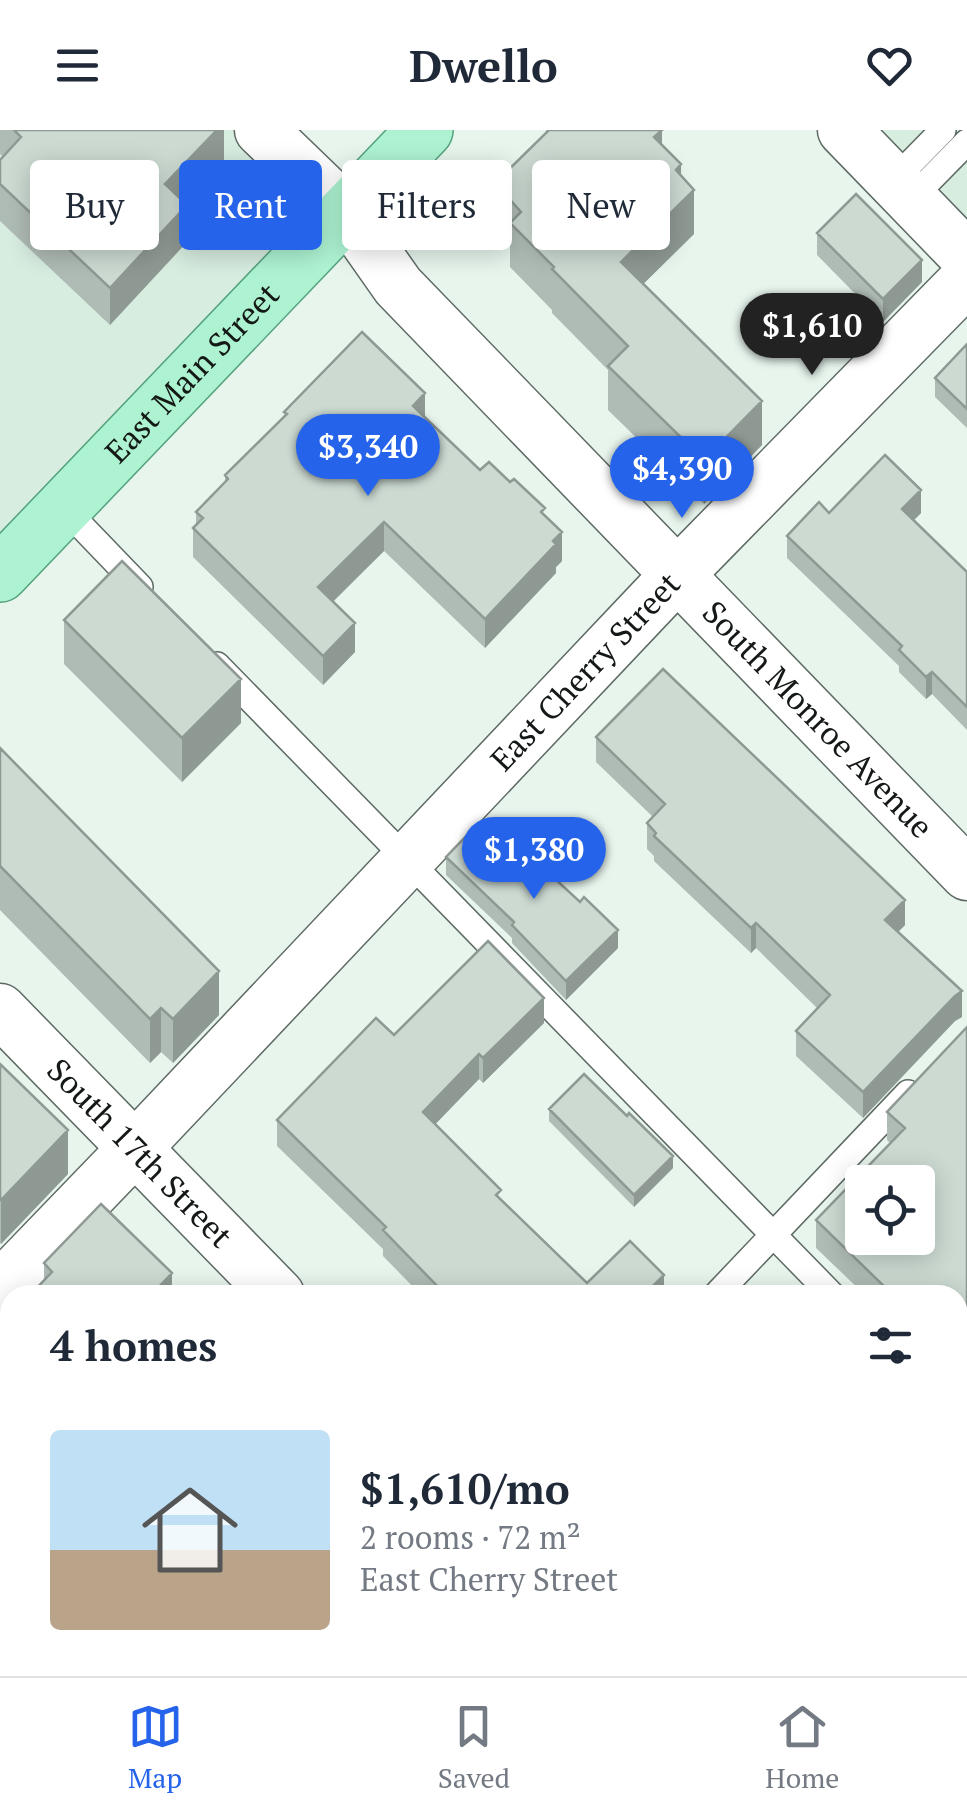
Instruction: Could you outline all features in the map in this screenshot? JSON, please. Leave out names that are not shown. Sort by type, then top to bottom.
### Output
[{"type":"main road","name":"East Main Street","points":[[396,160],[425,130]]},
{"type":"main road","name":"East Main Street","points":[[0,574],[342,216]]},
{"type":"street","name":"South Monroe Avenue","points":[[261,130],[342,208]]},
{"type":"street","points":[[844,130],[967,257]]},
{"type":"street","name":"South Monroe Avenue","points":[[373,250],[398,286],[967,874]]},
{"type":"street","name":"East Cherry Street","points":[[3,1285],[677,576],[967,279]]},
{"type":"street","name":"South 17th Street","points":[[0,1010],[268,1285]]},
{"type":"lane","points":[[902,190],[943,130]]},
{"type":"lane","points":[[902,190],[967,142]]},
{"type":"lane","points":[[64,508],[160,606]]},
{"type":"lane","points":[[201,649],[822,1285]]},
{"type":"lane","points":[[726,1285],[928,1072]]},
{"type":"shaded area","points":[[0,130],[257,130],[288,160],[179,160],[179,250],[308,250],[0,574]]},
{"type":"shaded area","points":[[853,130],[967,130],[967,250]]},
{"type":"shaded area","points":[[322,193],[342,212],[322,235]]},
{"type":"building","points":[[14,130],[217,130],[188,160],[179,160],[179,169],[165,184],[179,197],[179,214],[159,235],[159,160],[30,160],[30,212],[0,184],[0,160],[21,137]]},
{"type":"building","points":[[549,130],[662,130],[654,137],[681,164],[676,170],[694,190],[670,214],[670,160],[532,160],[532,245],[512,225],[521,212],[512,202],[512,166]]},
{"type":"building","points":[[856,194],[922,260],[883,299],[817,233]]},
{"type":"building","points":[[70,250],[145,250],[110,288]]},
{"type":"building","points":[[537,250],[633,250],[621,262],[762,401],[704,460],[608,366],[628,346]]},
{"type":"building","points":[[362,332],[425,393],[413,406],[480,470],[489,462],[510,482],[514,479],[545,508],[541,512],[562,532],[553,541],[556,544],[485,619],[384,522],[318,587],[355,623],[323,656],[193,528],[203,518],[196,512],[228,479],[225,475]]},
{"type":"building","points":[[967,344],[967,409],[935,378]]},
{"type":"building","points":[[885,455],[921,490],[902,509],[967,572],[967,707],[932,672],[926,677],[899,650],[902,646],[787,536],[819,502],[829,513]]},
{"type":"building","points":[[122,561],[241,679],[182,738],[64,620]]},
{"type":"building","points":[[663,669],[905,900],[885,920],[962,991],[863,1092],[796,1031],[830,995],[756,923],[751,928],[654,836],[656,833],[647,823],[665,804],[596,737]]},
{"type":"building","points":[[0,748],[219,971],[173,1019],[161,1008],[150,1019],[0,866]]},
{"type":"building","points":[[475,827],[501,851],[513,840],[580,902],[584,897],[618,930],[566,981],[512,925],[514,922],[446,857]]},
{"type":"building","points":[[488,941],[544,998],[483,1058],[479,1054],[423,1112],[501,1190],[496,1195],[587,1283],[630,1241],[664,1275],[654,1285],[436,1285],[383,1230],[386,1227],[277,1120],[376,1018],[394,1035]]},
{"type":"building","points":[[967,1027],[967,1285],[883,1285],[852,1255],[935,1255],[935,1165],[869,1165],[905,1128],[887,1112]]},
{"type":"building","points":[[0,1064],[68,1130],[1,1200],[0,1199]]},
{"type":"building","points":[[584,1074],[673,1156],[634,1195],[549,1109]]},
{"type":"building","points":[[845,1190],[845,1248],[816,1220]]},
{"type":"building","points":[[101,1204],[172,1273],[161,1285],[40,1285],[52,1272],[44,1263]]}]
